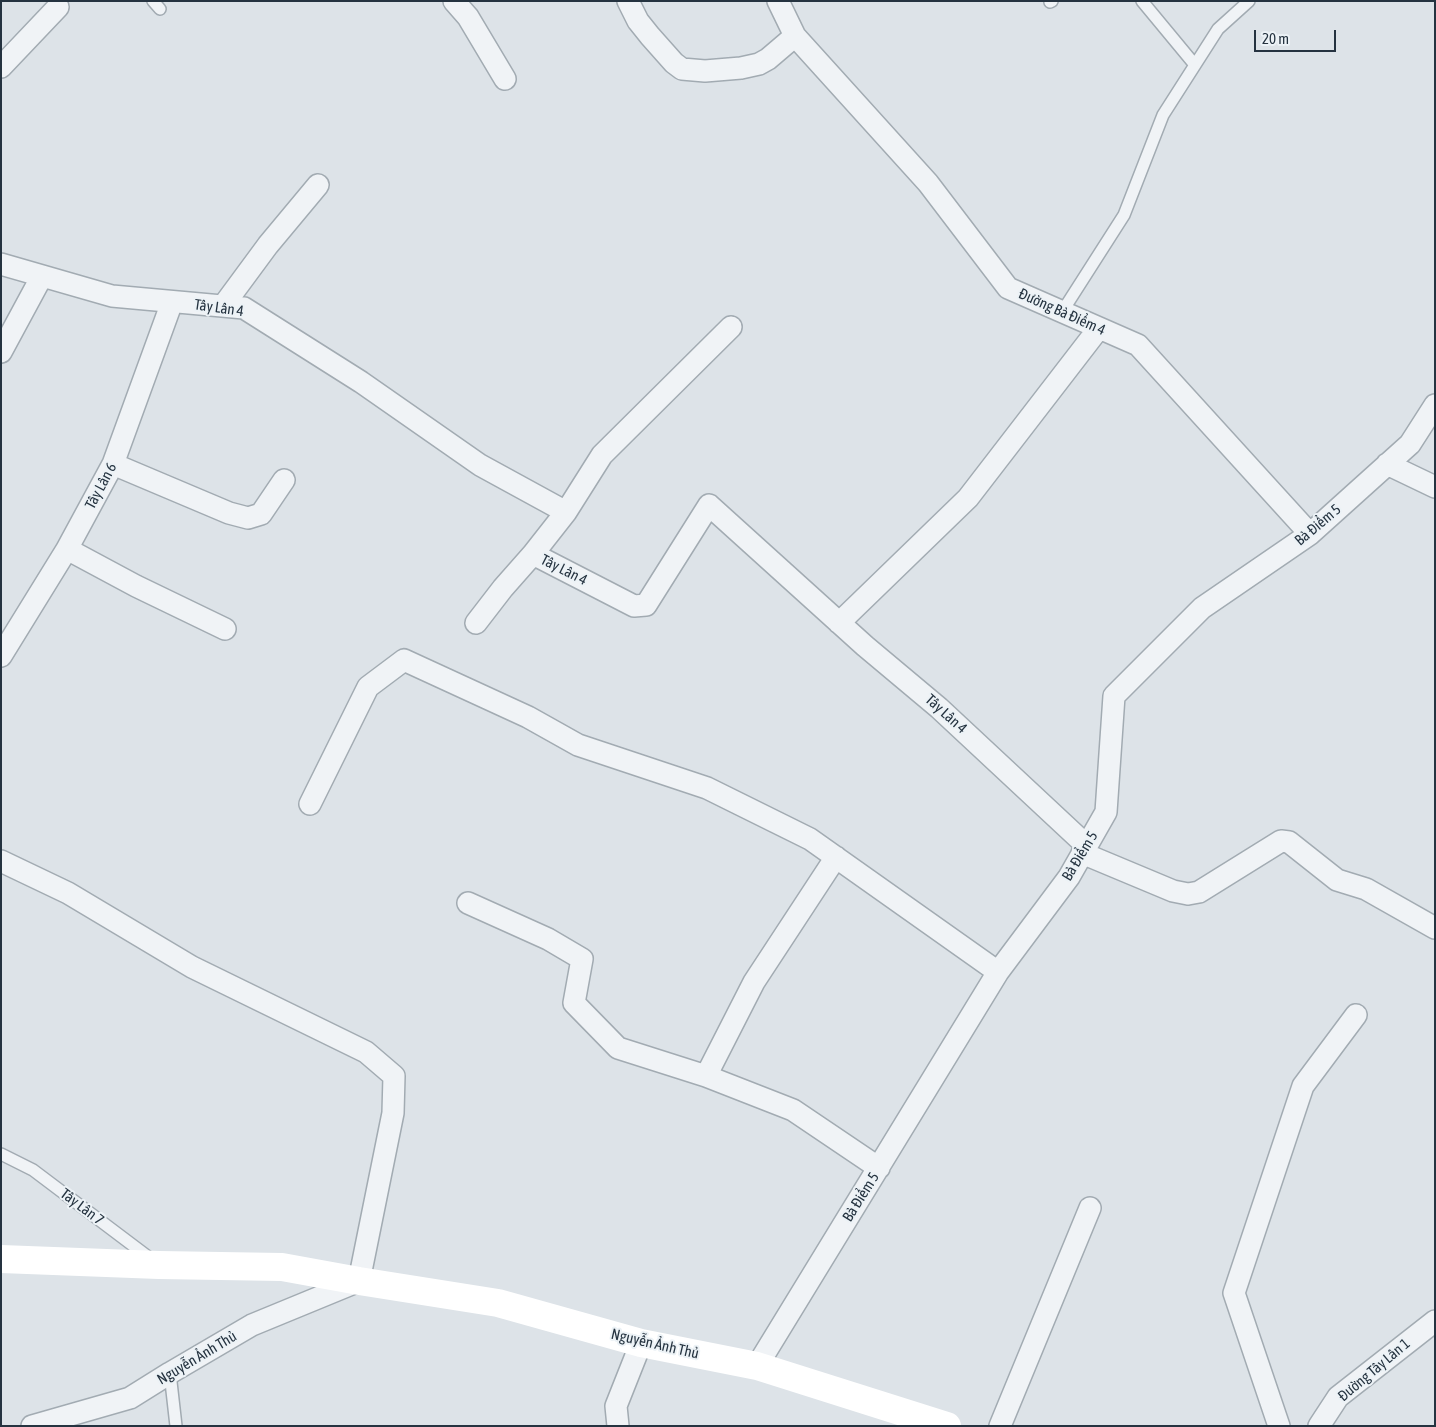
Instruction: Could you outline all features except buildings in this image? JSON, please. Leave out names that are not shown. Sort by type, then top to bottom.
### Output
[{"type":"main road","name":"Nguyễn Ảnh Thủ","points":[[1,1260],[282,1267],[498,1303],[640,1343],[757,1366],[947,1426]]},
{"type":"street","points":[[454,1],[468,17],[505,79]]},
{"type":"street","points":[[628,1],[638,21],[674,63],[682,69],[705,71],[742,68],[759,64],[768,60],[795,36]]},
{"type":"street","name":"Đường Bà Điểm 4","points":[[778,1],[795,36],[928,183],[1008,288],[1138,345],[1310,534]]},
{"type":"street","points":[[1,67],[58,7]]},
{"type":"street","points":[[223,306],[268,245],[318,185]]},
{"type":"street","name":"Tây Lân 4","points":[[1,264],[112,296],[244,308],[361,382],[480,465],[566,512],[533,554],[634,606],[646,605],[709,505],[865,646],[939,708],[1084,850]]},
{"type":"street","points":[[1,352],[42,276]]},
{"type":"street","name":"Tây Lân 6","points":[[1,656],[67,549],[114,464],[172,302]]},
{"type":"street","points":[[566,512],[602,456],[731,327]]},
{"type":"street","points":[[839,623],[968,498],[1099,328]]},
{"type":"street","name":"Bà Điểm 5","points":[[757,1366],[998,972],[1069,876],[1106,812],[1114,696],[1202,608],[1310,534],[1410,444],[1435,405]]},
{"type":"street","points":[[114,464],[229,513],[248,518],[261,514],[284,480]]},
{"type":"street","points":[[1387,464],[1435,487]]},
{"type":"street","points":[[67,549],[136,586],[225,629]]},
{"type":"street","points":[[476,623],[533,554]]},
{"type":"street","points":[[310,804],[368,687],[404,660],[528,716],[578,745],[707,788],[810,839],[998,972]]},
{"type":"street","points":[[1084,850],[1173,891],[1188,894],[1199,892],[1281,841],[1289,842],[1337,880],[1366,889],[1435,928]]},
{"type":"street","points":[[706,1076],[754,982],[836,858]]},
{"type":"street","points":[[1,861],[68,894],[192,967],[366,1052],[394,1076],[393,1114],[359,1281]]},
{"type":"street","points":[[468,903],[548,940],[582,959],[574,1003],[618,1048],[706,1076],[793,1110],[879,1168]]},
{"type":"street","points":[[1279,1426],[1234,1293],[1303,1086],[1356,1015]]},
{"type":"street","points":[[1000,1426],[1090,1208]]},
{"type":"street","name":"Nguyễn Ảnh Thủ","points":[[32,1426],[130,1398],[252,1325],[359,1281]]},
{"type":"street","name":"Đường Tây Lân 1","points":[[1319,1426],[1338,1397],[1435,1321]]},
{"type":"street","points":[[618,1426],[616,1406],[640,1343]]},
{"type":"lane","points":[[1142,1],[1195,65]]},
{"type":"lane","points":[[1062,312],[1124,215],[1163,115],[1218,29],[1249,1]]},
{"type":"lane","name":"Tây Lân 7","points":[[1,1154],[33,1170],[159,1265]]},
{"type":"lane","points":[[170,1373],[176,1426]]}]
